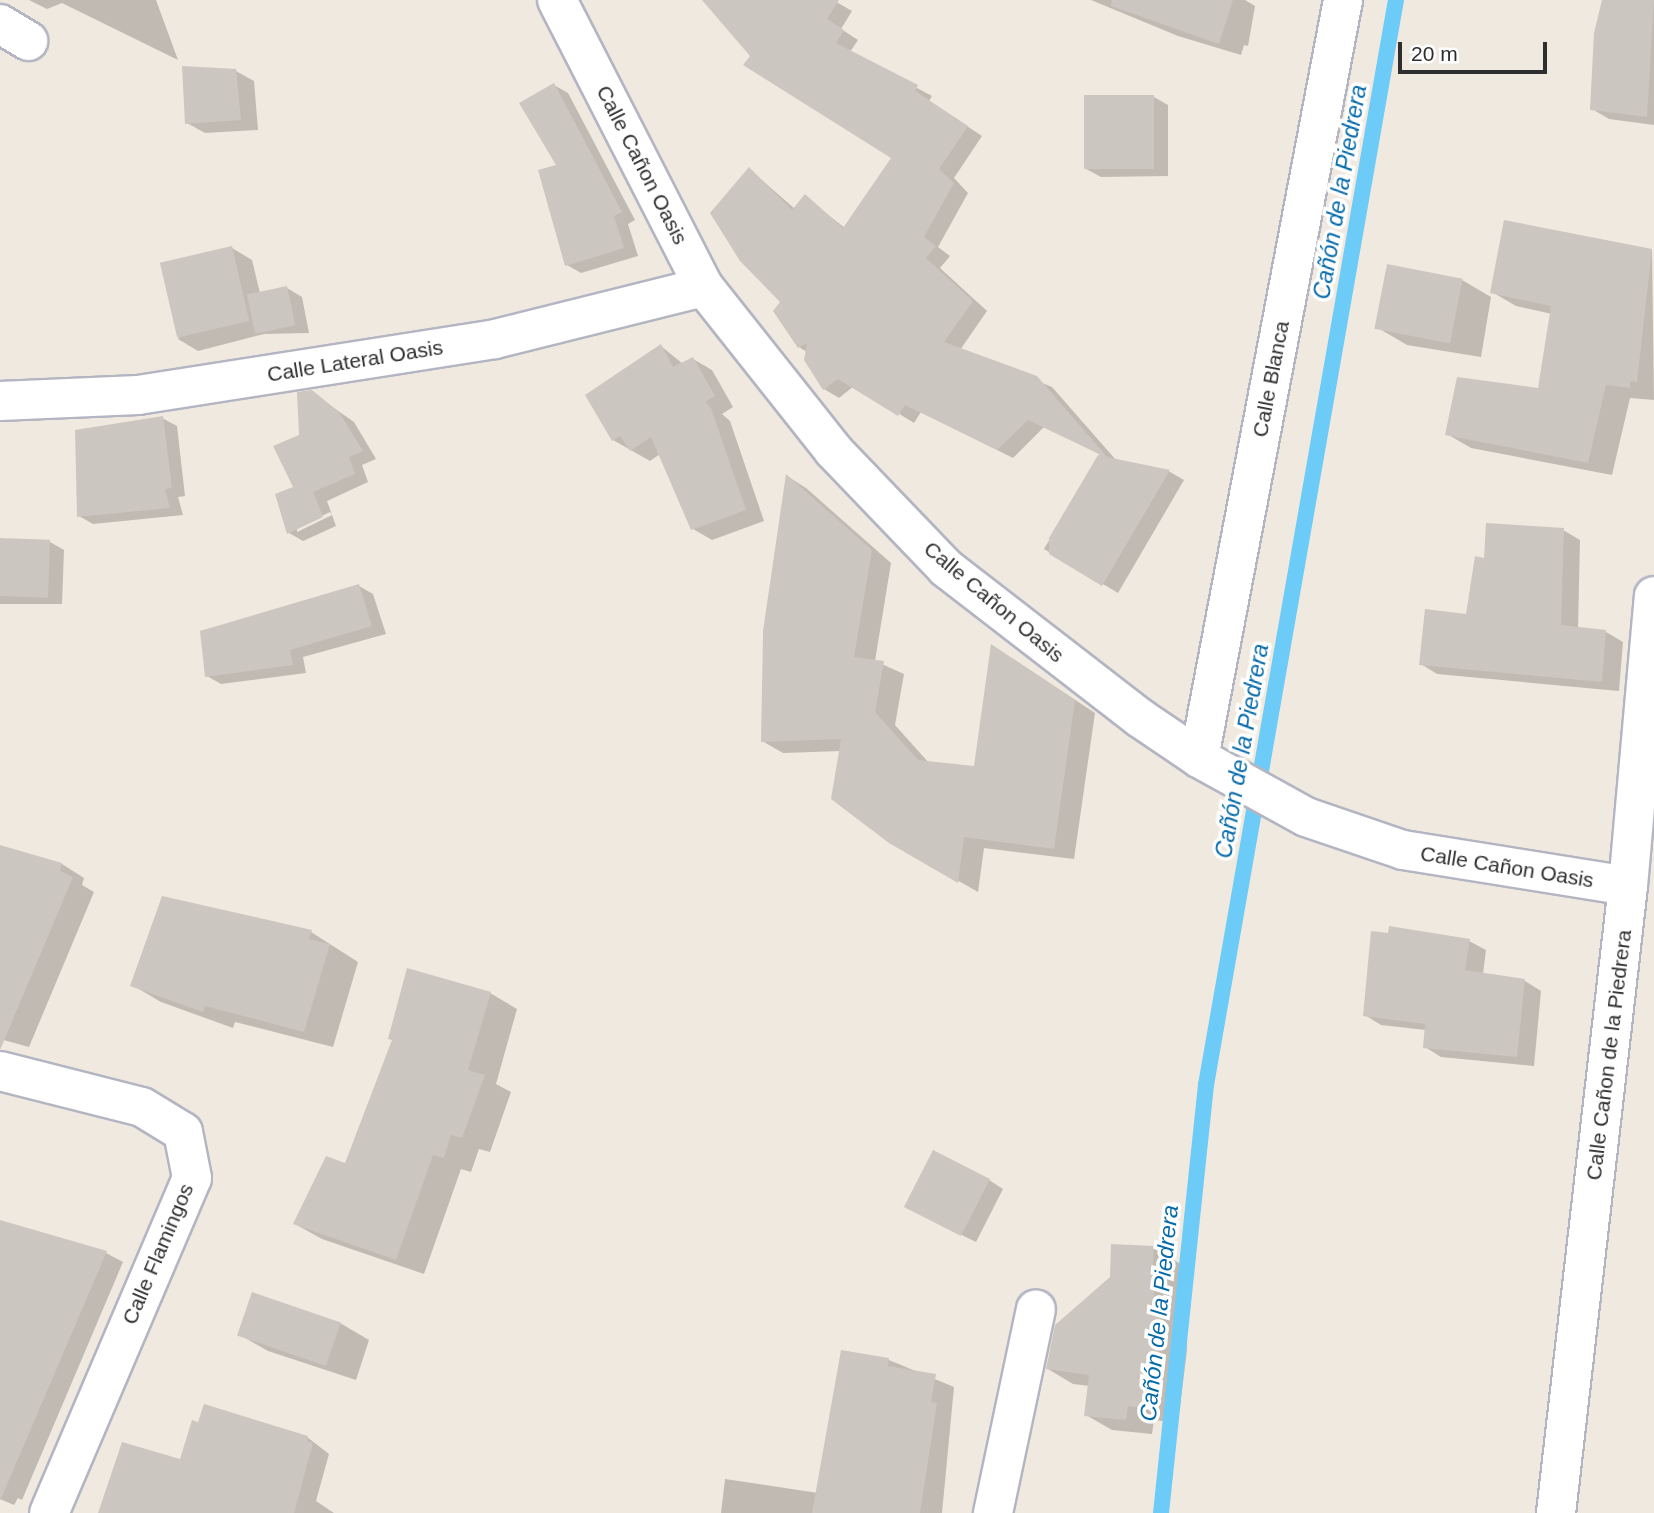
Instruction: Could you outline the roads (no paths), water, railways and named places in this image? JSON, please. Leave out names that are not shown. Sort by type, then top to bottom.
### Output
[{"type":"street","name":"Calle Cañon Oasis","points":[[557,0],[704,287],[833,450],[946,568],[1140,718],[1214,766],[1306,817],[1403,850],[1628,886]]},
{"type":"street","name":"Calle Blanca","points":[[1214,766],[1343,0]]},
{"type":"street","name":"Calle Lateral Oasis","points":[[0,401],[138,395],[481,342],[704,287]]},
{"type":"street","name":"Calle Cañon de la Piedrera","points":[[1556,1513],[1628,886],[1654,596]]},
{"type":"street","name":"Calle Flamingos","points":[[0,1071],[142,1107],[183,1132],[192,1178],[49,1513]]},
{"type":"street","points":[[993,1513],[1037,1309]]},
{"type":"waterway","name":"Cañón de la Piedrera","points":[[1161,1513],[1206,1085],[1396,0]]}]
